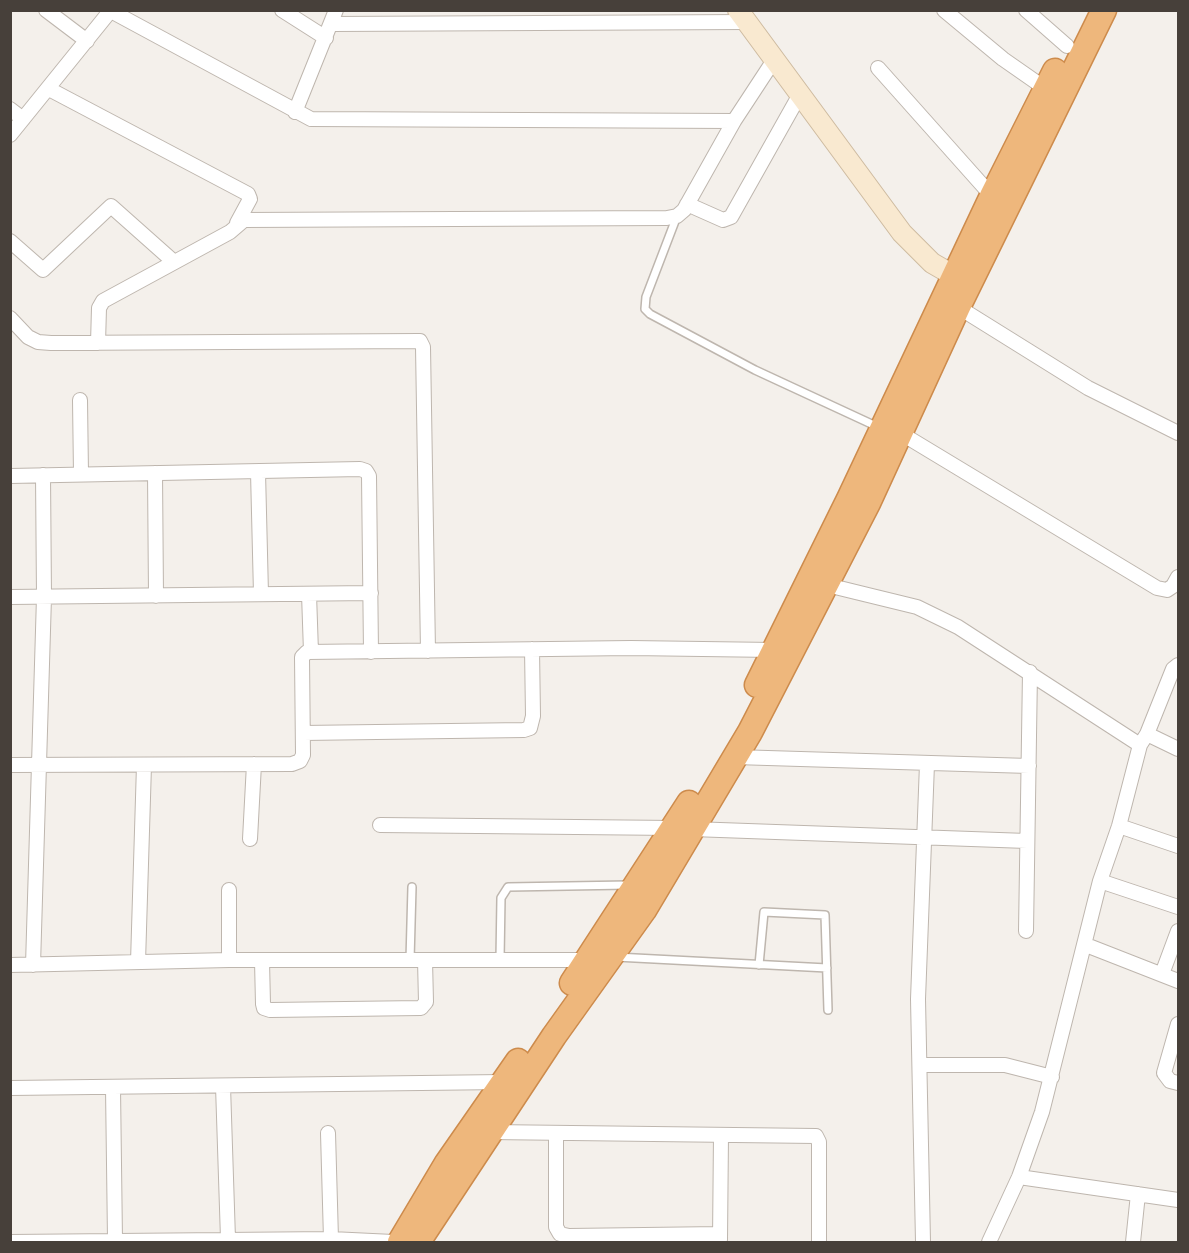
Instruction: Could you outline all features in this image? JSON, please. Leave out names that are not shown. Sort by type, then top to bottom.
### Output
[{"type":"highway","points":[[418,1242],[599,958],[636,885],[683,828],[735,757],[781,654],[892,432],[958,308],[962,280],[992,196],[1085,10]]},
{"type":"highway","points":[[400,1242],[447,1163],[503,1082],[599,958],[644,910],[683,828],[735,729],[827,585],[892,432],[962,280],[1104,10]]},
{"type":"street","points":[[46,10],[87,41]]},
{"type":"street","points":[[944,10],[1003,59],[1046,89]]},
{"type":"street","points":[[1026,10],[1068,46]]},
{"type":"street","points":[[10,135],[111,11],[295,112],[319,120],[734,121]]},
{"type":"street","points":[[283,11],[326,38]]},
{"type":"street","points":[[295,112],[334,17],[742,16],[902,233],[932,263],[962,280]]},
{"type":"street","points":[[237,223],[244,220],[667,218],[677,216],[687,204],[734,121],[774,60]]},
{"type":"street","points":[[878,68],[992,196]]},
{"type":"street","points":[[49,89],[248,194],[250,199],[230,232],[100,304],[98,343]]},
{"type":"street","points":[[687,204],[723,220],[731,217],[799,96]]},
{"type":"street","points":[[10,109],[23,119]]},
{"type":"street","points":[[10,241],[43,270],[111,206],[174,262]]},
{"type":"street","points":[[958,308],[1088,388],[1179,433]]},
{"type":"street","points":[[10,318],[38,342],[420,341],[423,347],[428,651]]},
{"type":"street","points":[[80,400],[81,474]]},
{"type":"street","points":[[892,432],[1157,588],[1167,590],[1179,577]]},
{"type":"street","points":[[10,476],[360,469],[366,471],[369,476],[371,652]]},
{"type":"street","points":[[258,472],[261,594]]},
{"type":"street","points":[[155,473],[156,596]]},
{"type":"street","points":[[33,965],[44,597],[43,475]]},
{"type":"street","points":[[827,585],[917,607],[958,627],[1143,740],[1179,749]]},
{"type":"street","points":[[10,597],[371,593]]},
{"type":"street","points":[[309,594],[311,652]]},
{"type":"street","points":[[303,733],[524,730],[530,728],[533,716],[532,649]]},
{"type":"street","points":[[10,765],[292,764],[300,761],[303,755],[302,657],[311,652],[532,649],[781,654]]},
{"type":"street","points":[[1004,1242],[990,1240],[1031,1147],[1052,1077],[1100,880],[1119,826],[1143,740],[1173,669],[1179,665]]},
{"type":"street","points":[[1026,931],[1030,672]]},
{"type":"street","points":[[735,757],[927,765],[1029,766]]},
{"type":"street","points":[[250,839],[254,764]]},
{"type":"street","points":[[138,962],[144,765]]},
{"type":"street","points":[[923,1242],[918,999],[927,765]]},
{"type":"street","points":[[380,825],[683,828],[1027,841]]},
{"type":"street","points":[[1119,826],[1179,846]]},
{"type":"street","points":[[1100,880],[1179,907]]},
{"type":"street","points":[[229,890],[229,960]]},
{"type":"street","points":[[1162,974],[1179,932]]},
{"type":"street","points":[[1086,945],[1179,981]]},
{"type":"street","points":[[10,965],[229,960],[599,958]]},
{"type":"street","points":[[262,961],[262,1004],[264,1008],[270,1010],[421,1008],[426,1002],[425,960]]},
{"type":"street","points":[[1179,1024],[1164,1073],[1170,1081],[1179,1083]]},
{"type":"street","points":[[921,1065],[1005,1065],[1052,1077]]},
{"type":"street","points":[[10,1088],[503,1082]]},
{"type":"street","points":[[223,1086],[228,1239]]},
{"type":"street","points":[[113,1088],[115,1240]]},
{"type":"street","points":[[490,1132],[816,1136],[819,1142],[819,1242]]},
{"type":"street","points":[[328,1133],[331,1239]]},
{"type":"street","points":[[556,1134],[556,1227],[561,1234],[646,1239],[720,1238],[721,1135]]},
{"type":"street","points":[[1019,1177],[1179,1200]]},
{"type":"street","points":[[1133,1242],[1138,1194]]},
{"type":"street","points":[[10,1242],[228,1239],[331,1239],[393,1242]]},
{"type":"lane","points":[[677,216],[646,297],[645,309],[650,314],[755,370],[892,432]]},
{"type":"lane","points":[[500,959],[501,898],[508,886],[636,885]]},
{"type":"lane","points":[[410,960],[412,886]]},
{"type":"lane","points":[[759,965],[762,915],[767,910],[825,915],[827,919],[828,1010]]},
{"type":"lane","points":[[599,958],[827,968]]}]
